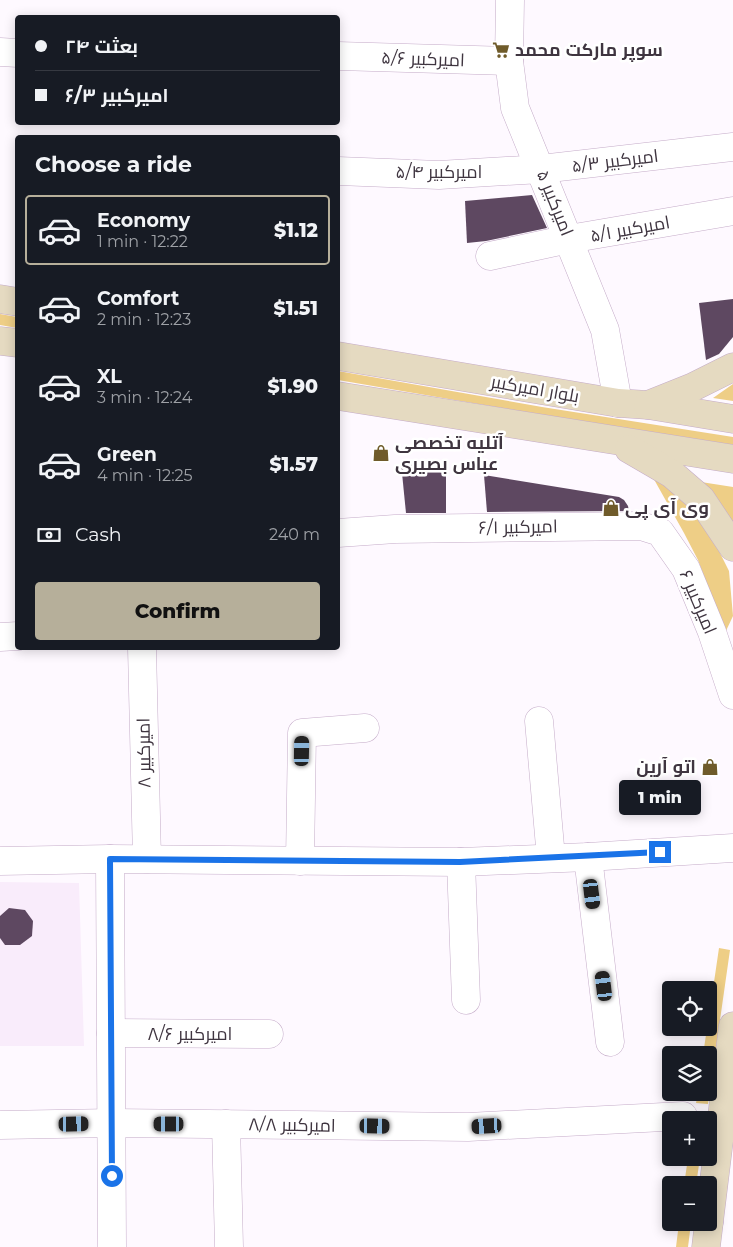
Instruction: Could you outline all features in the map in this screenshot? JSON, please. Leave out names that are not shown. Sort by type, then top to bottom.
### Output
[{"type":"main road","points":[[0,299],[15,302]]},
{"type":"main road","points":[[0,340],[15,342]]},
{"type":"main road","name":"بلوار امیرکبیر","points":[[340,356],[618,403],[648,405],[733,419]]},
{"type":"main road","points":[[648,405],[693,387],[733,367]]},
{"type":"main road","points":[[452,414],[463,377]]},
{"type":"main road","points":[[340,396],[733,459]]},
{"type":"main road","points":[[617,442],[672,474],[701,499],[733,547]]},
{"type":"main road","points":[[716,1176],[728,1105],[733,1026]]},
{"type":"main road","points":[[706,1247],[708,1231]]},
{"type":"street","name":"امیرکبیر ۵","points":[[510,0],[509,61],[515,108],[606,330],[618,403]]},
{"type":"street","points":[[0,52],[15,53]]},
{"type":"street","name":"امیرکبیر ۵/۶","points":[[340,56],[509,61]]},
{"type":"street","name":"امیرکبیر ۵/۳","points":[[541,170],[733,147]]},
{"type":"street","name":"امیرکبیر ۵/۴","points":[[340,171],[439,175],[541,170]]},
{"type":"street","name":"امیرکبیر ۵/۱","points":[[490,256],[569,239],[733,211]]},
{"type":"street","name":"امیرکبیر ۶/۱","points":[[340,533],[395,529],[641,526]]},
{"type":"street","name":"امیرکبیر ۶","points":[[641,526],[660,532],[686,569],[712,632],[733,695]]},
{"type":"street","points":[[0,637],[15,636]]},
{"type":"street","name":"امیرکبیر ۸","points":[[142,650],[147,859]]},
{"type":"street","points":[[539,721],[551,858]]},
{"type":"street","points":[[300,861],[302,733],[365,728]]},
{"type":"street","points":[[0,861],[147,859],[460,862],[588,857],[733,848]]},
{"type":"street","points":[[588,857],[610,1042]]},
{"type":"street","points":[[110,859],[112,1247]]},
{"type":"street","points":[[460,862],[466,1000]]},
{"type":"street","name":"امیرکبیر ۸/۶","points":[[111,1033],[268,1034]]},
{"type":"street","name":"امیرکبیر ۸/۸","points":[[0,1125],[112,1123],[468,1127],[662,1117]]},
{"type":"street","points":[[226,1124],[229,1247]]},
{"type":"shaded area","points":[[0,314],[15,317],[15,328],[0,325]]},
{"type":"shaded area","points":[[340,371],[542,407],[733,437],[733,448],[340,380]]},
{"type":"shaded area","points":[[733,384],[733,401],[713,398]]},
{"type":"shaded area","points":[[651,474],[683,498],[695,512],[714,541],[729,571],[733,616],[725,633],[698,560]]},
{"type":"shaded area","points":[[701,482],[733,487],[733,525]]},
{"type":"shaded area","points":[[0,882],[79,883],[84,1046],[0,1046]]},
{"type":"shaded area","points":[[719,948],[730,950],[716,1046],[704,1046],[706,1036],[717,1036],[717,981],[714,981]]},
{"type":"shaded area","points":[[696,1101],[708,1101],[708,1104],[696,1103]]},
{"type":"shaded area","points":[[687,1166],[699,1166],[697,1176],[685,1176]]},
{"type":"shaded area","points":[[678,1231],[690,1231],[688,1247],[676,1247]]},
{"type":"building","points":[[532,195],[547,228],[486,241],[467,243],[465,201]]},
{"type":"building","points":[[733,299],[733,337],[719,354],[706,360],[699,303]]},
{"type":"building","points":[[401,463],[446,469],[446,513],[406,513]]},
{"type":"building","points":[[484,475],[619,497],[624,500],[629,511],[487,512]]},
{"type":"building","points":[[9,908],[25,910],[33,921],[32,936],[20,945],[5,945],[0,938],[0,916]]},
{"type":"place","name":"سوپر مارکت محمد","points":[[501,50]]},
{"type":"place","name":"آتلیه تخصصی عباس بصیری","points":[[381,453]]},
{"type":"place","name":"وی آی پی","points":[[611,508]]},
{"type":"place","name":"اتو آرین","points":[[710,767]]},
{"type":"route","points":[[112,1176],[110,859],[460,862],[660,852]]}]
